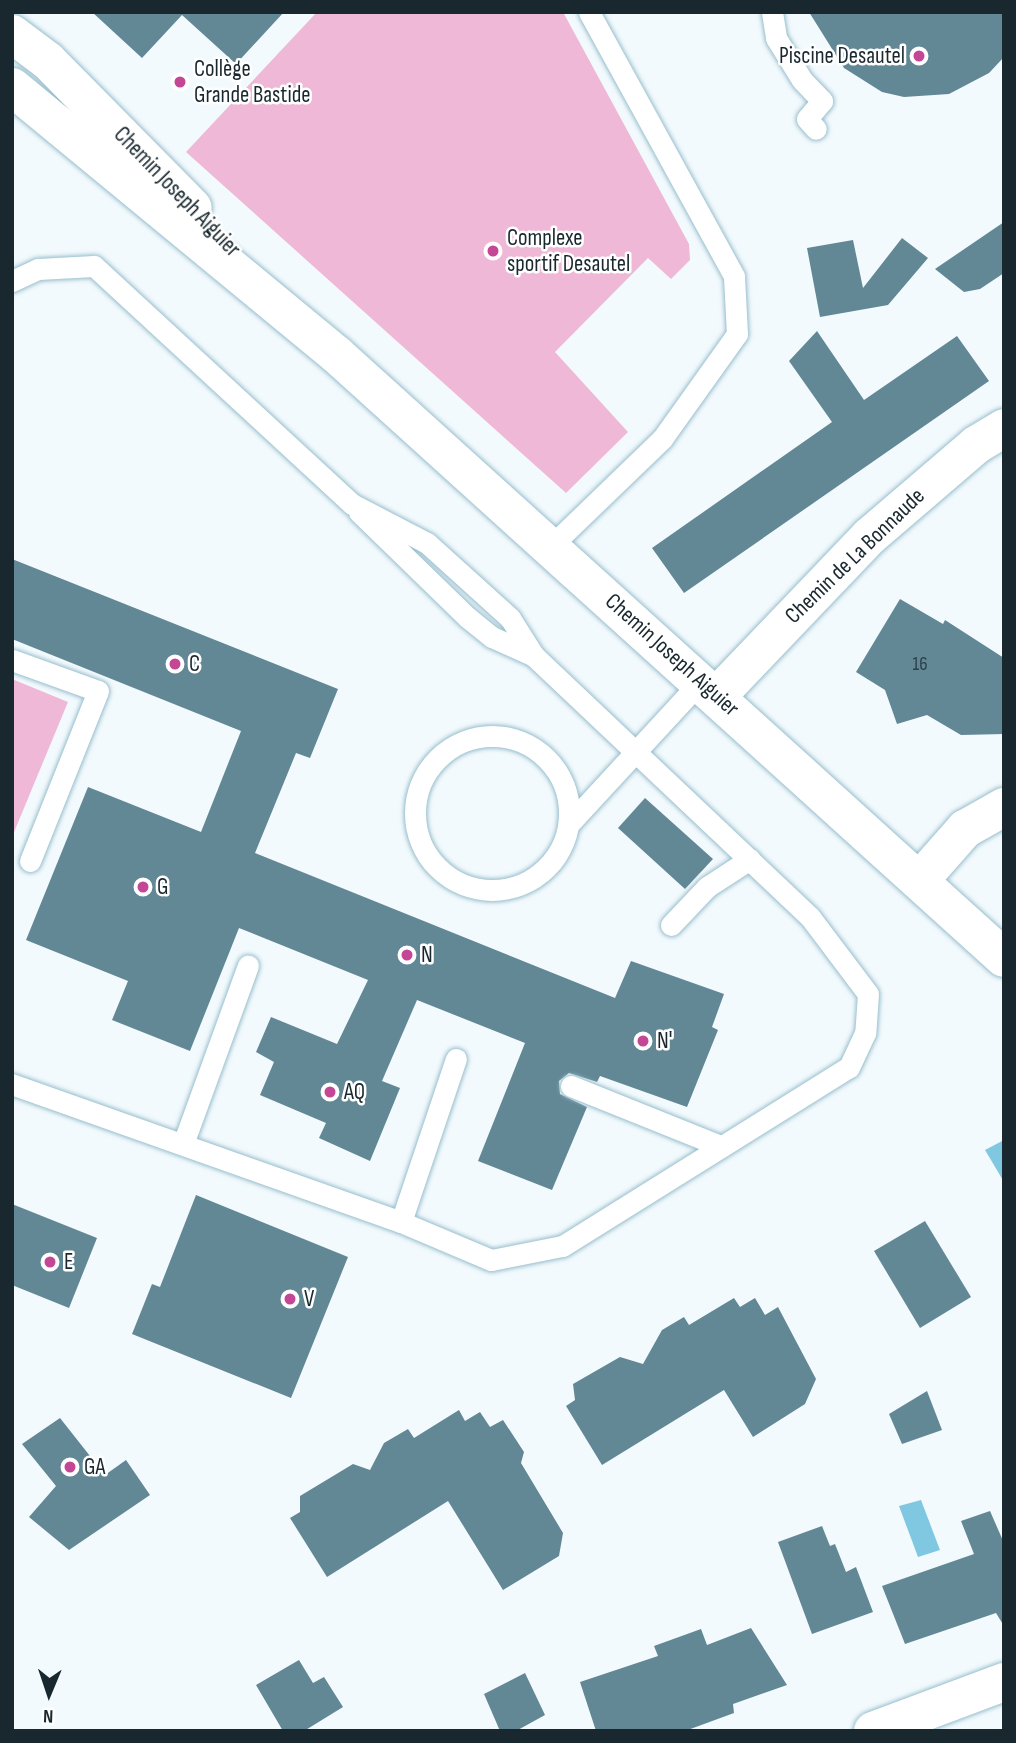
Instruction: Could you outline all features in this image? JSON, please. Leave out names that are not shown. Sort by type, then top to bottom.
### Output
[{"type":"street","name":"Chemin Joseph Aiguier","points":[[12,33],[48,61],[337,355]]},
{"type":"street","name":"Chemin Joseph Aiguier","points":[[12,87],[337,355],[921,879],[1004,958]]},
{"type":"street","name":"Chemin de La Bonnaude","points":[[709,689],[870,536],[976,445],[1004,428]]},
{"type":"street","points":[[921,879],[965,828],[1004,807]]},
{"type":"street","points":[[873,1731],[1004,1682]]},
{"type":"lane","points":[[550,547],[662,439],[737,334],[734,276],[589,12]]},
{"type":"lane","points":[[772,12],[776,38],[802,79],[822,101],[807,119],[816,130]]},
{"type":"lane","points":[[12,281],[38,268],[94,266],[352,504],[427,543],[510,618],[534,656],[810,918],[868,994],[865,1033],[849,1067],[562,1247],[491,1260],[401,1222],[12,1084]]},
{"type":"lane","points":[[12,660],[98,691],[30,860]]},
{"type":"lane","points":[[569,824],[568,793],[554,765],[530,744],[499,735],[468,739],[444,751],[426,771],[416,797],[415,824],[423,850],[440,871],[464,886],[490,891],[517,887],[541,874],[559,853],[569,824],[636,750],[709,689]]},
{"type":"lane","points":[[671,925],[707,887],[750,859]]},
{"type":"lane","points":[[183,1143],[248,965]]},
{"type":"lane","points":[[401,1222],[456,1059]]},
{"type":"lane","points":[[571,1086],[720,1146]]},
{"type":"shaded area","name":"Complexe sportif Desautel","points":[[317,12],[563,12],[689,244],[690,260],[671,279],[648,258],[555,352],[628,432],[566,493],[186,152]]},
{"type":"shaded area","points":[[12,679],[68,702],[12,837]]},
{"type":"water","points":[[1004,1140],[1004,1182],[985,1150]]},
{"type":"water","points":[[921,1500],[940,1550],[918,1557],[899,1506]]},
{"type":"building","points":[[92,12],[284,12],[236,64],[182,15],[142,58]]},
{"type":"building","name":"Piscine Desautel","points":[[809,12],[1004,12],[1004,57],[989,73],[949,94],[904,97],[882,92],[844,68]]},
{"type":"building","points":[[1004,222],[1004,273],[980,289],[964,292],[935,269]]},
{"type":"building","points":[[902,238],[928,258],[888,305],[820,317],[807,248],[853,240],[863,288]]},
{"type":"building","points":[[817,331],[864,400],[957,336],[989,381],[684,593],[652,548],[832,422],[789,361]]},
{"type":"building","points":[[12,559],[338,689],[310,758],[296,753],[255,853],[615,998],[631,961],[724,994],[712,1027],[718,1030],[687,1107],[600,1076],[597,1082],[569,1073],[559,1081],[560,1094],[587,1107],[552,1190],[478,1161],[525,1043],[417,1000],[382,1081],[400,1088],[370,1161],[319,1138],[326,1123],[260,1095],[274,1062],[256,1052],[271,1017],[337,1044],[368,980],[239,928],[190,1051],[112,1020],[128,981],[26,940],[88,787],[201,832],[241,731],[12,639]]},
{"type":"building","points":[[900,599],[943,624],[945,620],[1004,658],[1004,734],[961,735],[927,715],[897,724],[885,690],[856,672]]},
{"type":"building","points":[[645,798],[713,859],[685,889],[618,828]]},
{"type":"building","name":"V","points":[[196,1195],[348,1257],[291,1398],[132,1334],[152,1284],[160,1287]]},
{"type":"building","name":"E","points":[[12,1204],[97,1238],[69,1308],[12,1285]]},
{"type":"building","points":[[925,1221],[971,1297],[920,1328],[874,1251]]},
{"type":"building","points":[[734,1298],[740,1307],[755,1298],[765,1315],[778,1307],[816,1379],[805,1404],[753,1437],[724,1390],[602,1465],[566,1406],[575,1400],[573,1384],[620,1357],[643,1364],[662,1330],[684,1317],[689,1325]]},
{"type":"building","points":[[927,1391],[942,1430],[902,1444],[889,1414]]},
{"type":"building","points":[[459,1410],[465,1421],[480,1412],[490,1427],[503,1420],[524,1452],[521,1463],[563,1533],[559,1556],[503,1590],[448,1501],[327,1577],[290,1518],[300,1512],[300,1496],[353,1464],[370,1470],[384,1443],[408,1429],[414,1438]]},
{"type":"building","name":"GA","points":[[60,1418],[105,1475],[126,1460],[150,1495],[69,1550],[29,1517],[56,1486],[22,1444]]},
{"type":"building","points":[[990,1511],[1004,1543],[1004,1626],[996,1613],[905,1644],[882,1586],[974,1554],[961,1521]]},
{"type":"building","points":[[822,1526],[830,1546],[835,1544],[846,1572],[856,1567],[873,1612],[812,1634],[778,1542]]},
{"type":"building","points":[[751,1628],[787,1685],[733,1704],[734,1713],[685,1731],[596,1731],[580,1682],[658,1656],[654,1646],[701,1629],[707,1645]]},
{"type":"building","points":[[299,1660],[313,1683],[324,1677],[343,1707],[304,1731],[283,1731],[256,1685]]},
{"type":"building","points":[[525,1673],[545,1715],[516,1731],[500,1731],[484,1694]]},
{"type":"place","name":"Piscine Desautel","points":[[919,56]]},
{"type":"place","name":"Collège Grande Bastide","points":[[180,82]]},
{"type":"place","name":"Complexe sportif Desautel","points":[[493,251]]},
{"type":"place","name":"C","points":[[175,664]]},
{"type":"place","name":"G","points":[[143,887]]},
{"type":"place","name":"N","points":[[407,955]]},
{"type":"place","name":"N'","points":[[643,1041]]},
{"type":"place","name":"AQ","points":[[330,1092]]},
{"type":"place","name":"E","points":[[50,1262]]},
{"type":"place","name":"V","points":[[290,1299]]},
{"type":"place","name":"GA","points":[[70,1467]]}]
